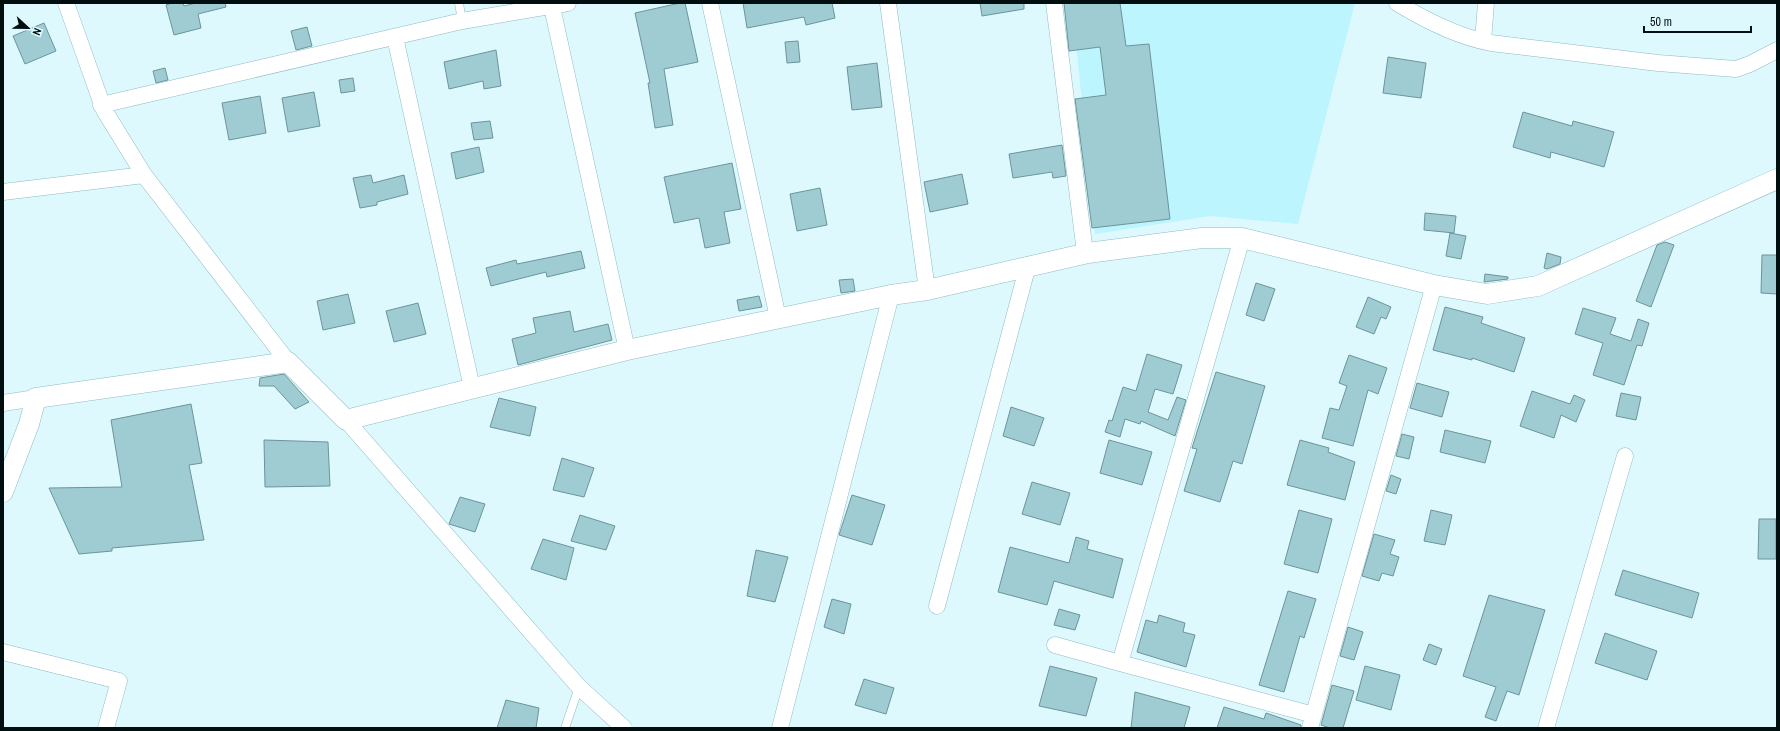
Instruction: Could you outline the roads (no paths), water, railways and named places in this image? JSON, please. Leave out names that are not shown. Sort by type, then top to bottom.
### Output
[{"type":"street","points":[[66,3],[102,105],[144,175],[288,362],[346,420],[579,687],[624,728]]},
{"type":"street","points":[[102,105],[462,21],[568,3]]},
{"type":"street","points":[[710,3],[778,318]]},
{"type":"street","points":[[888,3],[927,290]]},
{"type":"street","points":[[1054,3],[1086,253]]},
{"type":"street","points":[[1397,3],[1416,15],[1474,40],[1658,63],[1736,69],[1750,64],[1777,50]]},
{"type":"street","points":[[1483,41],[1486,3]]},
{"type":"street","points":[[552,6],[627,350]]},
{"type":"street","points":[[395,37],[472,388]]},
{"type":"street","points":[[3,192],[144,175]]},
{"type":"street","points":[[346,420],[627,350],[891,295],[927,290],[1028,265],[1086,253],[1202,238],[1242,238],[1434,285],[1487,294],[1538,286],[1777,179]]},
{"type":"street","points":[[1120,663],[1242,238]]},
{"type":"street","points":[[937,606],[1028,265]]},
{"type":"street","points":[[1054,645],[1120,663],[1312,722],[1434,285]]},
{"type":"street","points":[[780,728],[891,295]]},
{"type":"street","points":[[3,403],[288,362]]},
{"type":"street","points":[[3,492],[29,424],[36,398]]},
{"type":"street","points":[[1546,728],[1625,456]]},
{"type":"street","points":[[3,652],[119,681],[106,728]]},
{"type":"lane","points":[[459,3],[462,21]]},
{"type":"lane","points":[[565,728],[579,687]]}]
